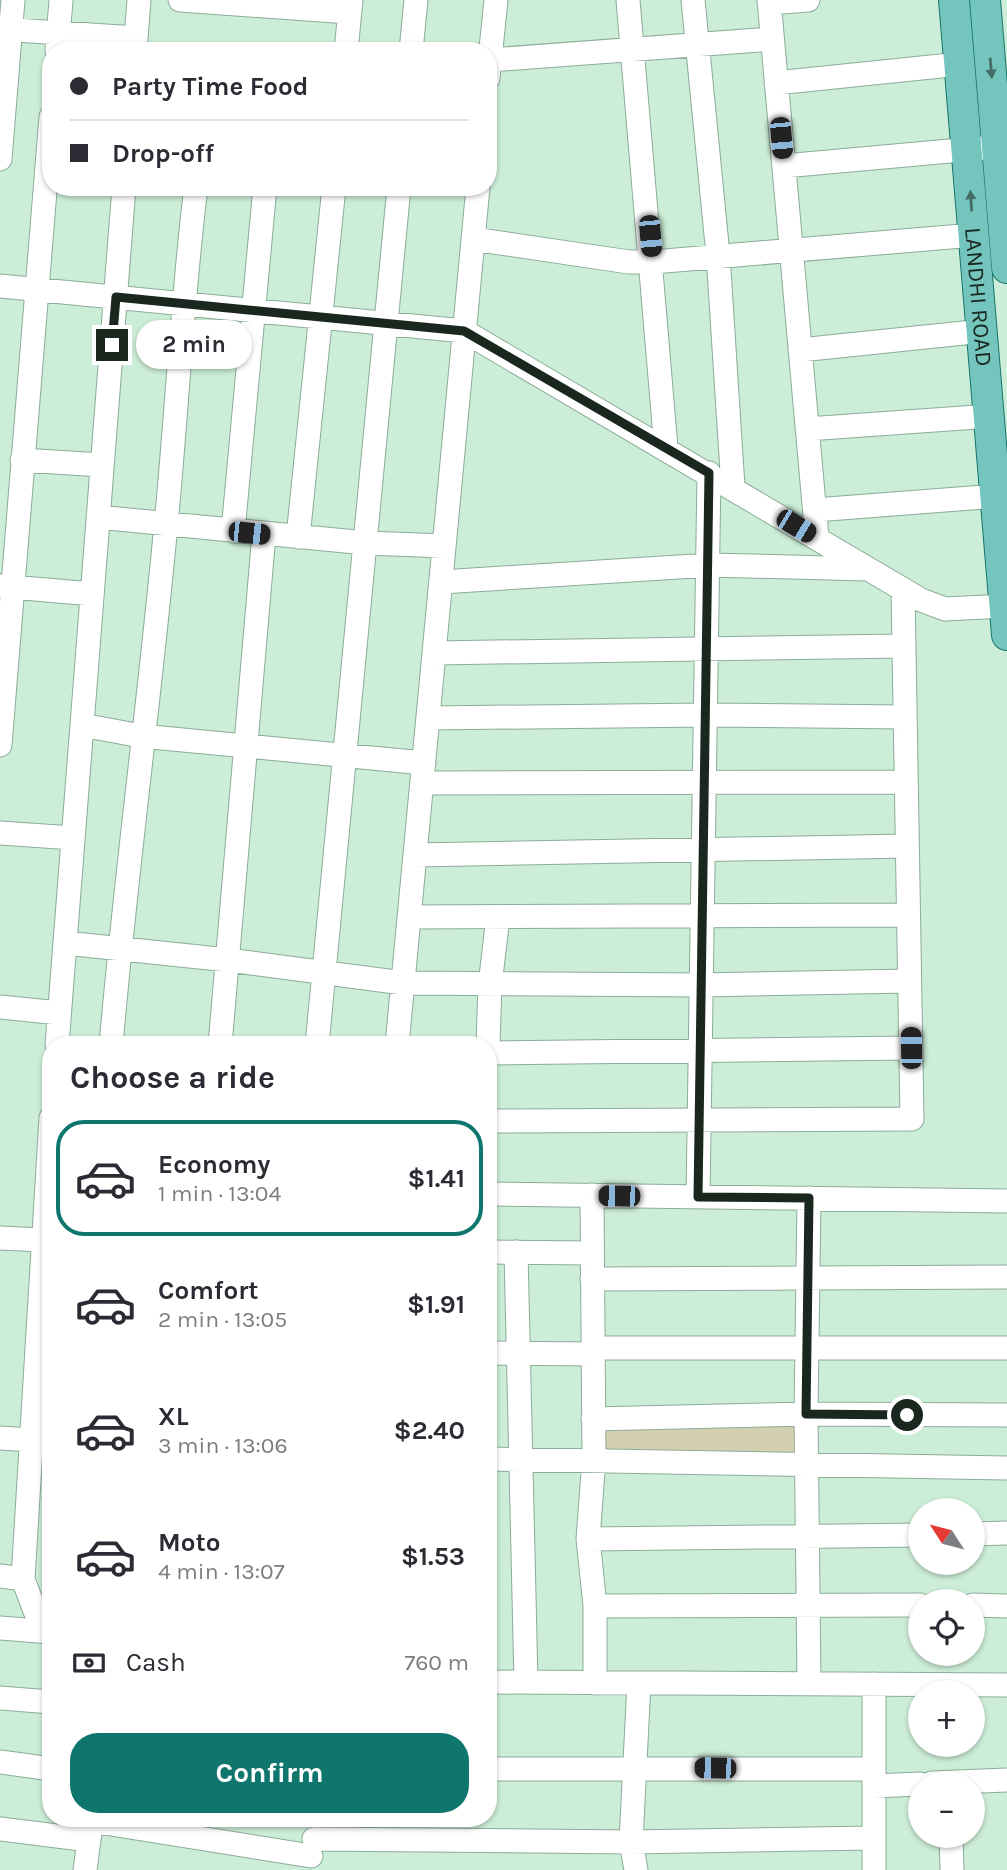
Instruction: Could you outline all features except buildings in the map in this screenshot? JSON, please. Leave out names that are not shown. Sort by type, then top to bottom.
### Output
[{"type":"main road","name":"LANDHI ROAD","points":[[954,0],[991,416],[1006,620]]},
{"type":"main road","name":"LANDHI ROAD","points":[[985,0],[1003,146],[1007,257]]},
{"type":"street","points":[[0,159],[5,29],[13,0]]},
{"type":"street","points":[[5,29],[57,42],[61,0]]},
{"type":"street","points":[[136,42],[139,0]]},
{"type":"street","points":[[180,0],[350,6],[347,42]]},
{"type":"street","points":[[412,42],[416,0]]},
{"type":"street","points":[[492,42],[496,0]]},
{"type":"street","points":[[628,0],[653,262],[666,448]]},
{"type":"street","points":[[693,0],[718,255],[733,487]]},
{"type":"street","points":[[808,0],[769,2],[817,538]]},
{"type":"street","points":[[497,68],[697,42],[772,38]]},
{"type":"street","points":[[776,83],[960,64]]},
{"type":"street","points":[[784,166],[1003,146]]},
{"type":"street","points":[[0,745],[6,586],[22,460],[44,196]]},
{"type":"street","points":[[58,1036],[123,196]]},
{"type":"street","points":[[112,1036],[141,736],[166,524],[182,304],[194,196]]},
{"type":"street","points":[[233,531],[264,196]]},
{"type":"street","points":[[298,537],[333,196]]},
{"type":"street","points":[[318,1036],[397,196]]},
{"type":"street","points":[[398,1036],[477,196]]},
{"type":"street","points":[[473,239],[629,262],[653,262],[974,235]]},
{"type":"street","points":[[0,286],[464,331],[903,589],[944,609],[1006,620]]},
{"type":"street","points":[[800,349],[983,331]]},
{"type":"street","points":[[807,429],[991,416]]},
{"type":"street","points":[[22,460],[102,465]]},
{"type":"street","points":[[698,1197],[705,715],[710,565],[709,473]]},
{"type":"street","points":[[815,510],[997,496]]},
{"type":"street","points":[[98,517],[366,543],[444,546]]},
{"type":"street","points":[[221,1036],[264,534]]},
{"type":"street","points":[[441,582],[710,565],[870,569]]},
{"type":"street","points":[[6,586],[92,594]]},
{"type":"street","points":[[497,1121],[912,1119],[903,589]]},
{"type":"street","points":[[434,653],[904,646]]},
{"type":"street","points":[[428,718],[705,715],[905,717]]},
{"type":"street","points":[[82,725],[141,736],[246,744],[344,757],[423,773],[706,782],[906,782]]},
{"type":"street","points":[[0,833],[73,838]]},
{"type":"street","points":[[415,855],[907,846]]},
{"type":"street","points":[[409,917],[908,915]]},
{"type":"street","points":[[488,1036],[490,985],[498,917]]},
{"type":"street","points":[[65,943],[120,947],[403,983],[702,985],[909,981]]},
{"type":"street","points":[[0,1007],[59,1013]]},
{"type":"street","points":[[497,1053],[911,1048]]},
{"type":"street","points":[[497,1192],[1007,1201]]},
{"type":"street","points":[[592,1195],[594,1459],[588,1539],[595,1606],[595,1683]]},
{"type":"street","points":[[809,1198],[810,1348],[806,1414],[809,1462],[809,1684]]},
{"type":"street","points":[[0,1238],[42,1240]]},
{"type":"street","points":[[497,1252],[592,1253]]},
{"type":"street","points":[[516,1252],[526,1682]]},
{"type":"street","points":[[592,1279],[1007,1277]]},
{"type":"street","points":[[497,1353],[1007,1348]]},
{"type":"street","points":[[42,1378],[32,1440],[23,1579],[35,1611],[42,1620]]},
{"type":"street","points":[[593,1419],[806,1414],[1007,1415]]},
{"type":"street","points":[[0,1438],[32,1440]]},
{"type":"street","points":[[497,1459],[809,1462],[1007,1468]]},
{"type":"street","points":[[985,1534],[1007,1533]]},
{"type":"street","points":[[588,1539],[908,1535]]},
{"type":"street","points":[[0,1576],[23,1579]]},
{"type":"street","points":[[595,1606],[908,1605]]},
{"type":"street","points":[[985,1605],[1007,1606]]},
{"type":"street","points":[[0,1628],[42,1631]]},
{"type":"street","points":[[497,1682],[1007,1685]]},
{"type":"street","points":[[636,1870],[631,1842],[639,1683]]},
{"type":"street","points":[[874,1684],[874,1870]]},
{"type":"street","points":[[0,1698],[42,1701]]},
{"type":"street","points":[[0,1762],[42,1768]]},
{"type":"street","points":[[497,1769],[635,1767],[874,1778],[908,1782]]},
{"type":"street","points":[[985,1781],[1007,1780]]},
{"type":"street","points":[[0,1829],[91,1827],[313,1846],[874,1838]]},
{"type":"street","points":[[85,1870],[91,1827]]},
{"type":"street","points":[[951,1848],[952,1870]]},
{"type":"shaded area","points":[[806,1414],[809,1462],[594,1459],[593,1419]]},
{"type":"route","points":[[112,345],[116,297],[464,331],[709,473],[710,565],[705,715],[698,1197],[809,1198],[810,1348],[806,1414],[907,1415]]}]
